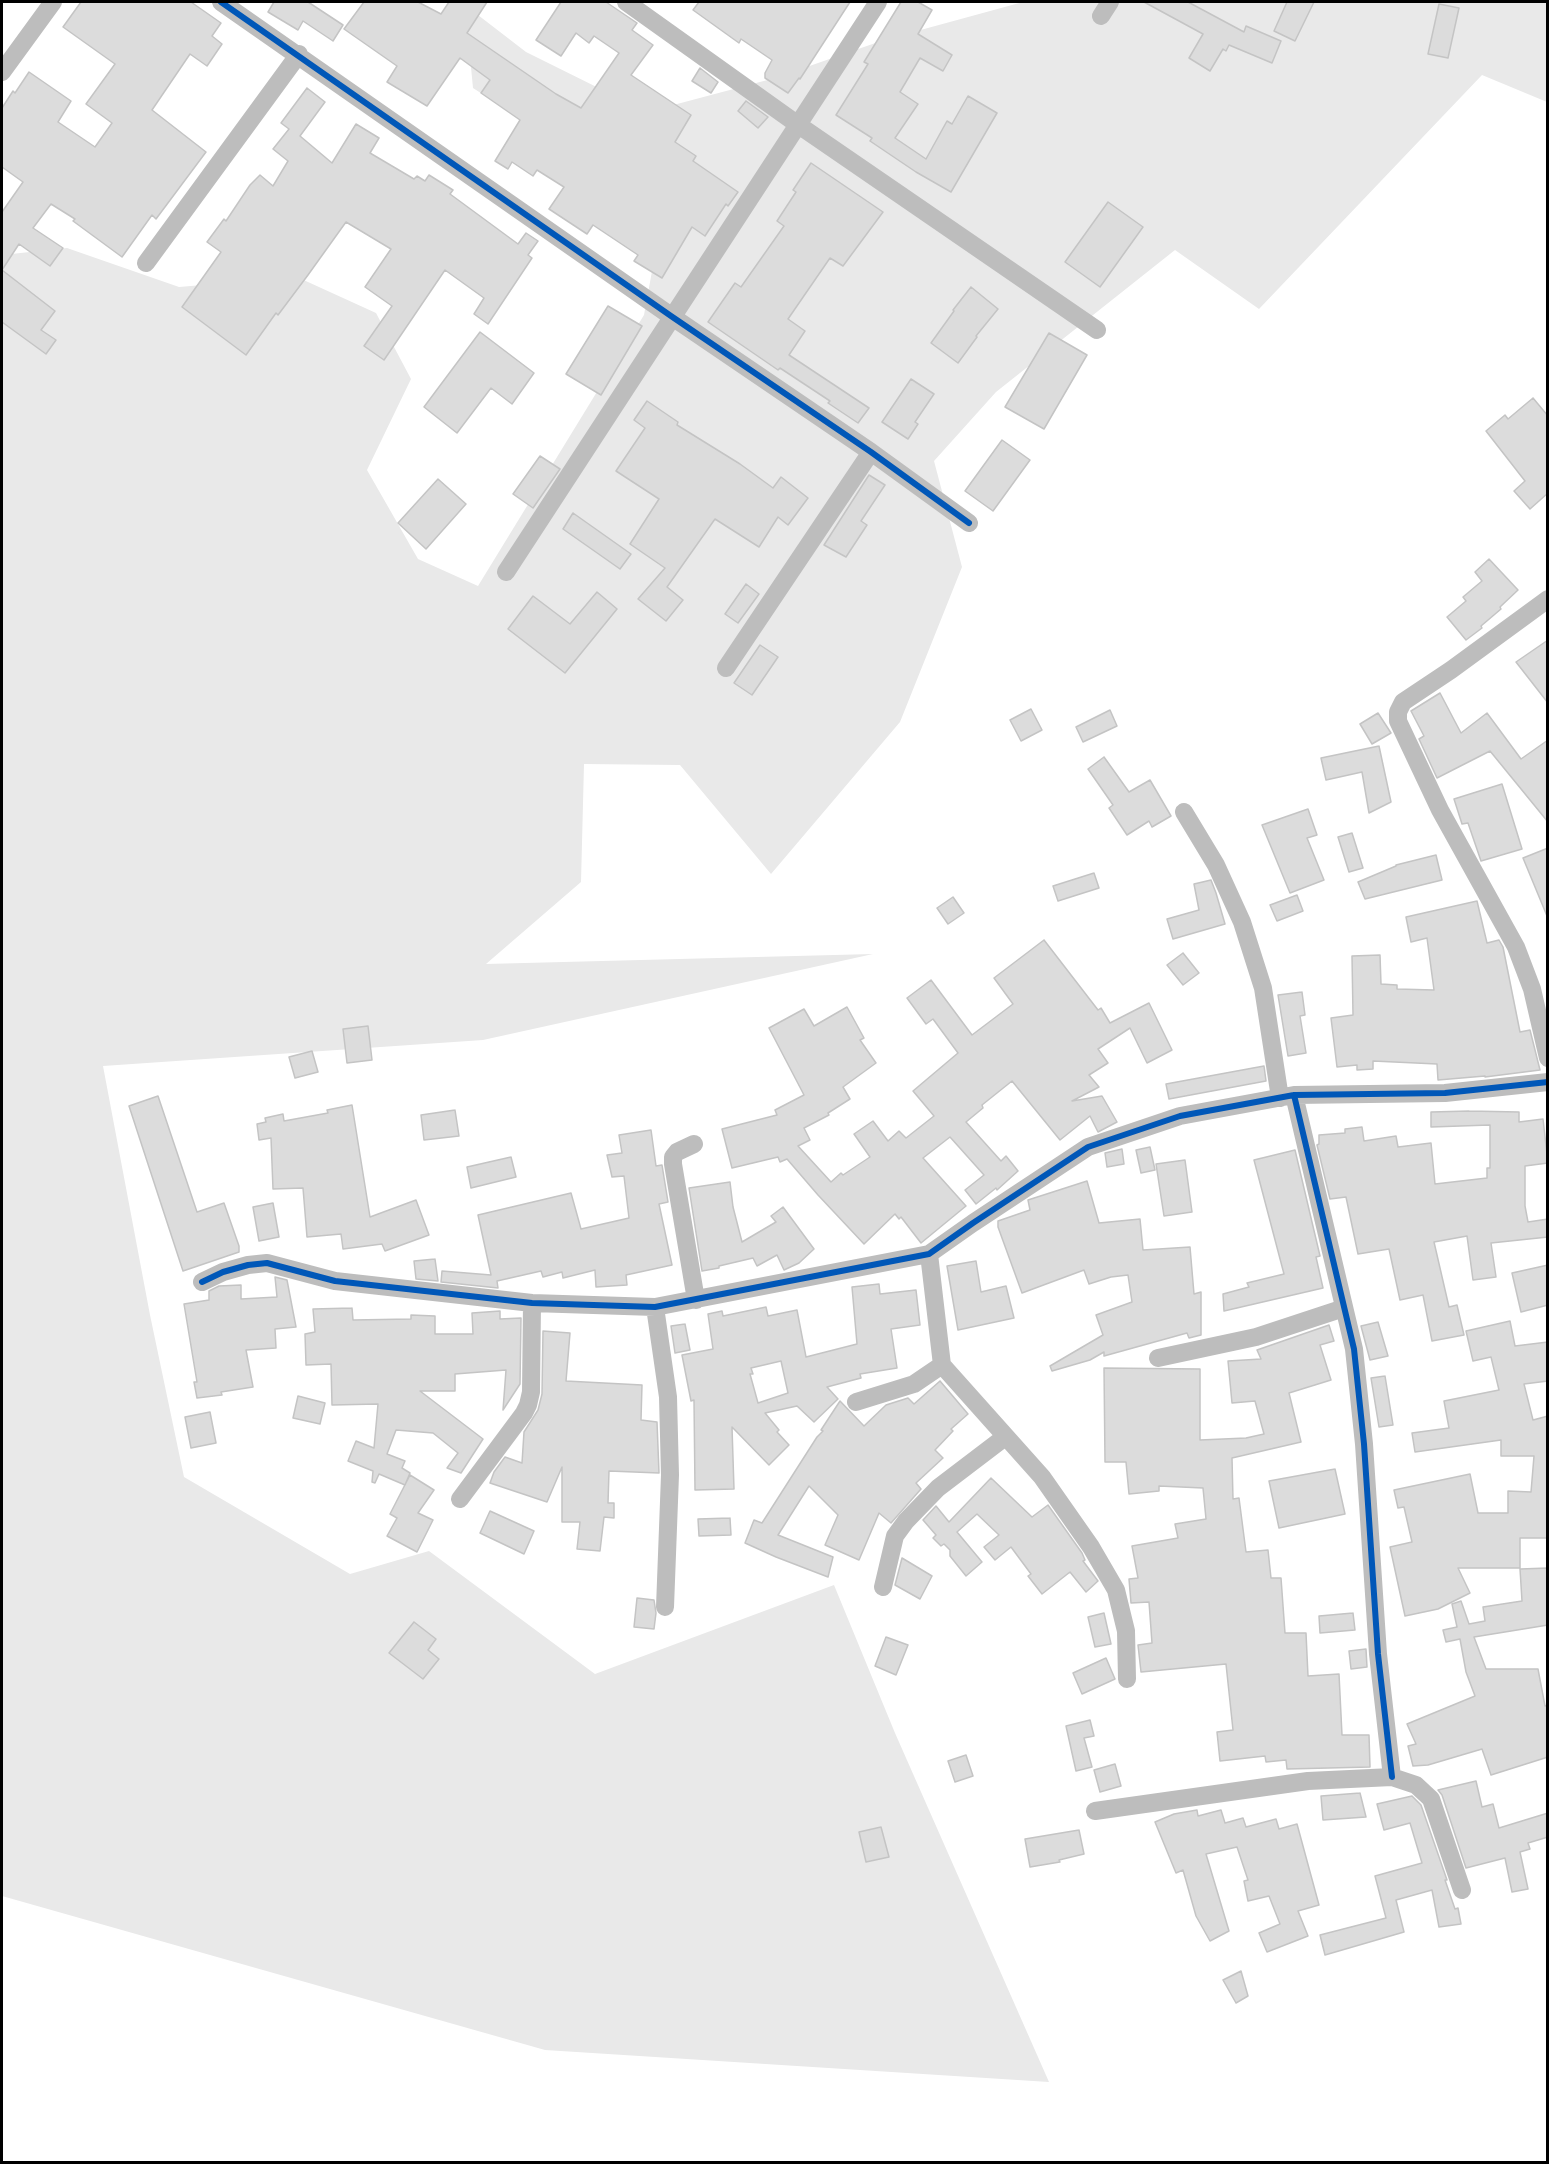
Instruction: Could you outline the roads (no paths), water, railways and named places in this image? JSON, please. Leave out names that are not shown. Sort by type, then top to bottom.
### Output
[{"type":"street","points":[[2,72],[53,2]]},
{"type":"street","points":[[221,2],[871,452],[969,523]]},
{"type":"street","points":[[626,2],[797,124],[1097,330]]},
{"type":"street","points":[[506,572],[878,2]]},
{"type":"street","points":[[146,263],[299,54]]},
{"type":"street","points":[[726,668],[871,452]]},
{"type":"street","points":[[1548,599],[1451,670],[1402,702],[1398,712],[1398,721],[1403,735],[1440,810],[1516,947],[1532,989],[1548,1058]]},
{"type":"street","points":[[1185,813],[1216,865],[1242,922],[1263,988],[1287,1096],[1354,1349],[1365,1444],[1378,1654],[1392,1778]]},
{"type":"street","points":[[202,1282],[223,1272],[248,1265],[267,1263],[335,1281],[532,1303],[654,1307],[929,1254],[973,1222],[1088,1147],[1180,1116],[1287,1096],[1445,1093],[1548,1082]]},
{"type":"street","points":[[694,1144],[677,1152],[673,1157],[673,1164],[696,1300]]},
{"type":"street","points":[[929,1254],[942,1365],[1042,1477],[1091,1547],[1116,1590],[1126,1631],[1127,1679]]},
{"type":"street","points":[[460,1499],[528,1405],[531,1392],[532,1303]]},
{"type":"street","points":[[654,1307],[668,1397],[670,1475],[665,1607]]},
{"type":"street","points":[[1158,1358],[1256,1337],[1344,1308]]},
{"type":"street","points":[[856,1402],[914,1384],[942,1365]]},
{"type":"street","points":[[883,1587],[895,1536],[906,1521],[938,1488],[1005,1437]]},
{"type":"street","points":[[1095,1811],[1308,1781],[1392,1778],[1416,1785],[1431,1799],[1462,1890]]}]
